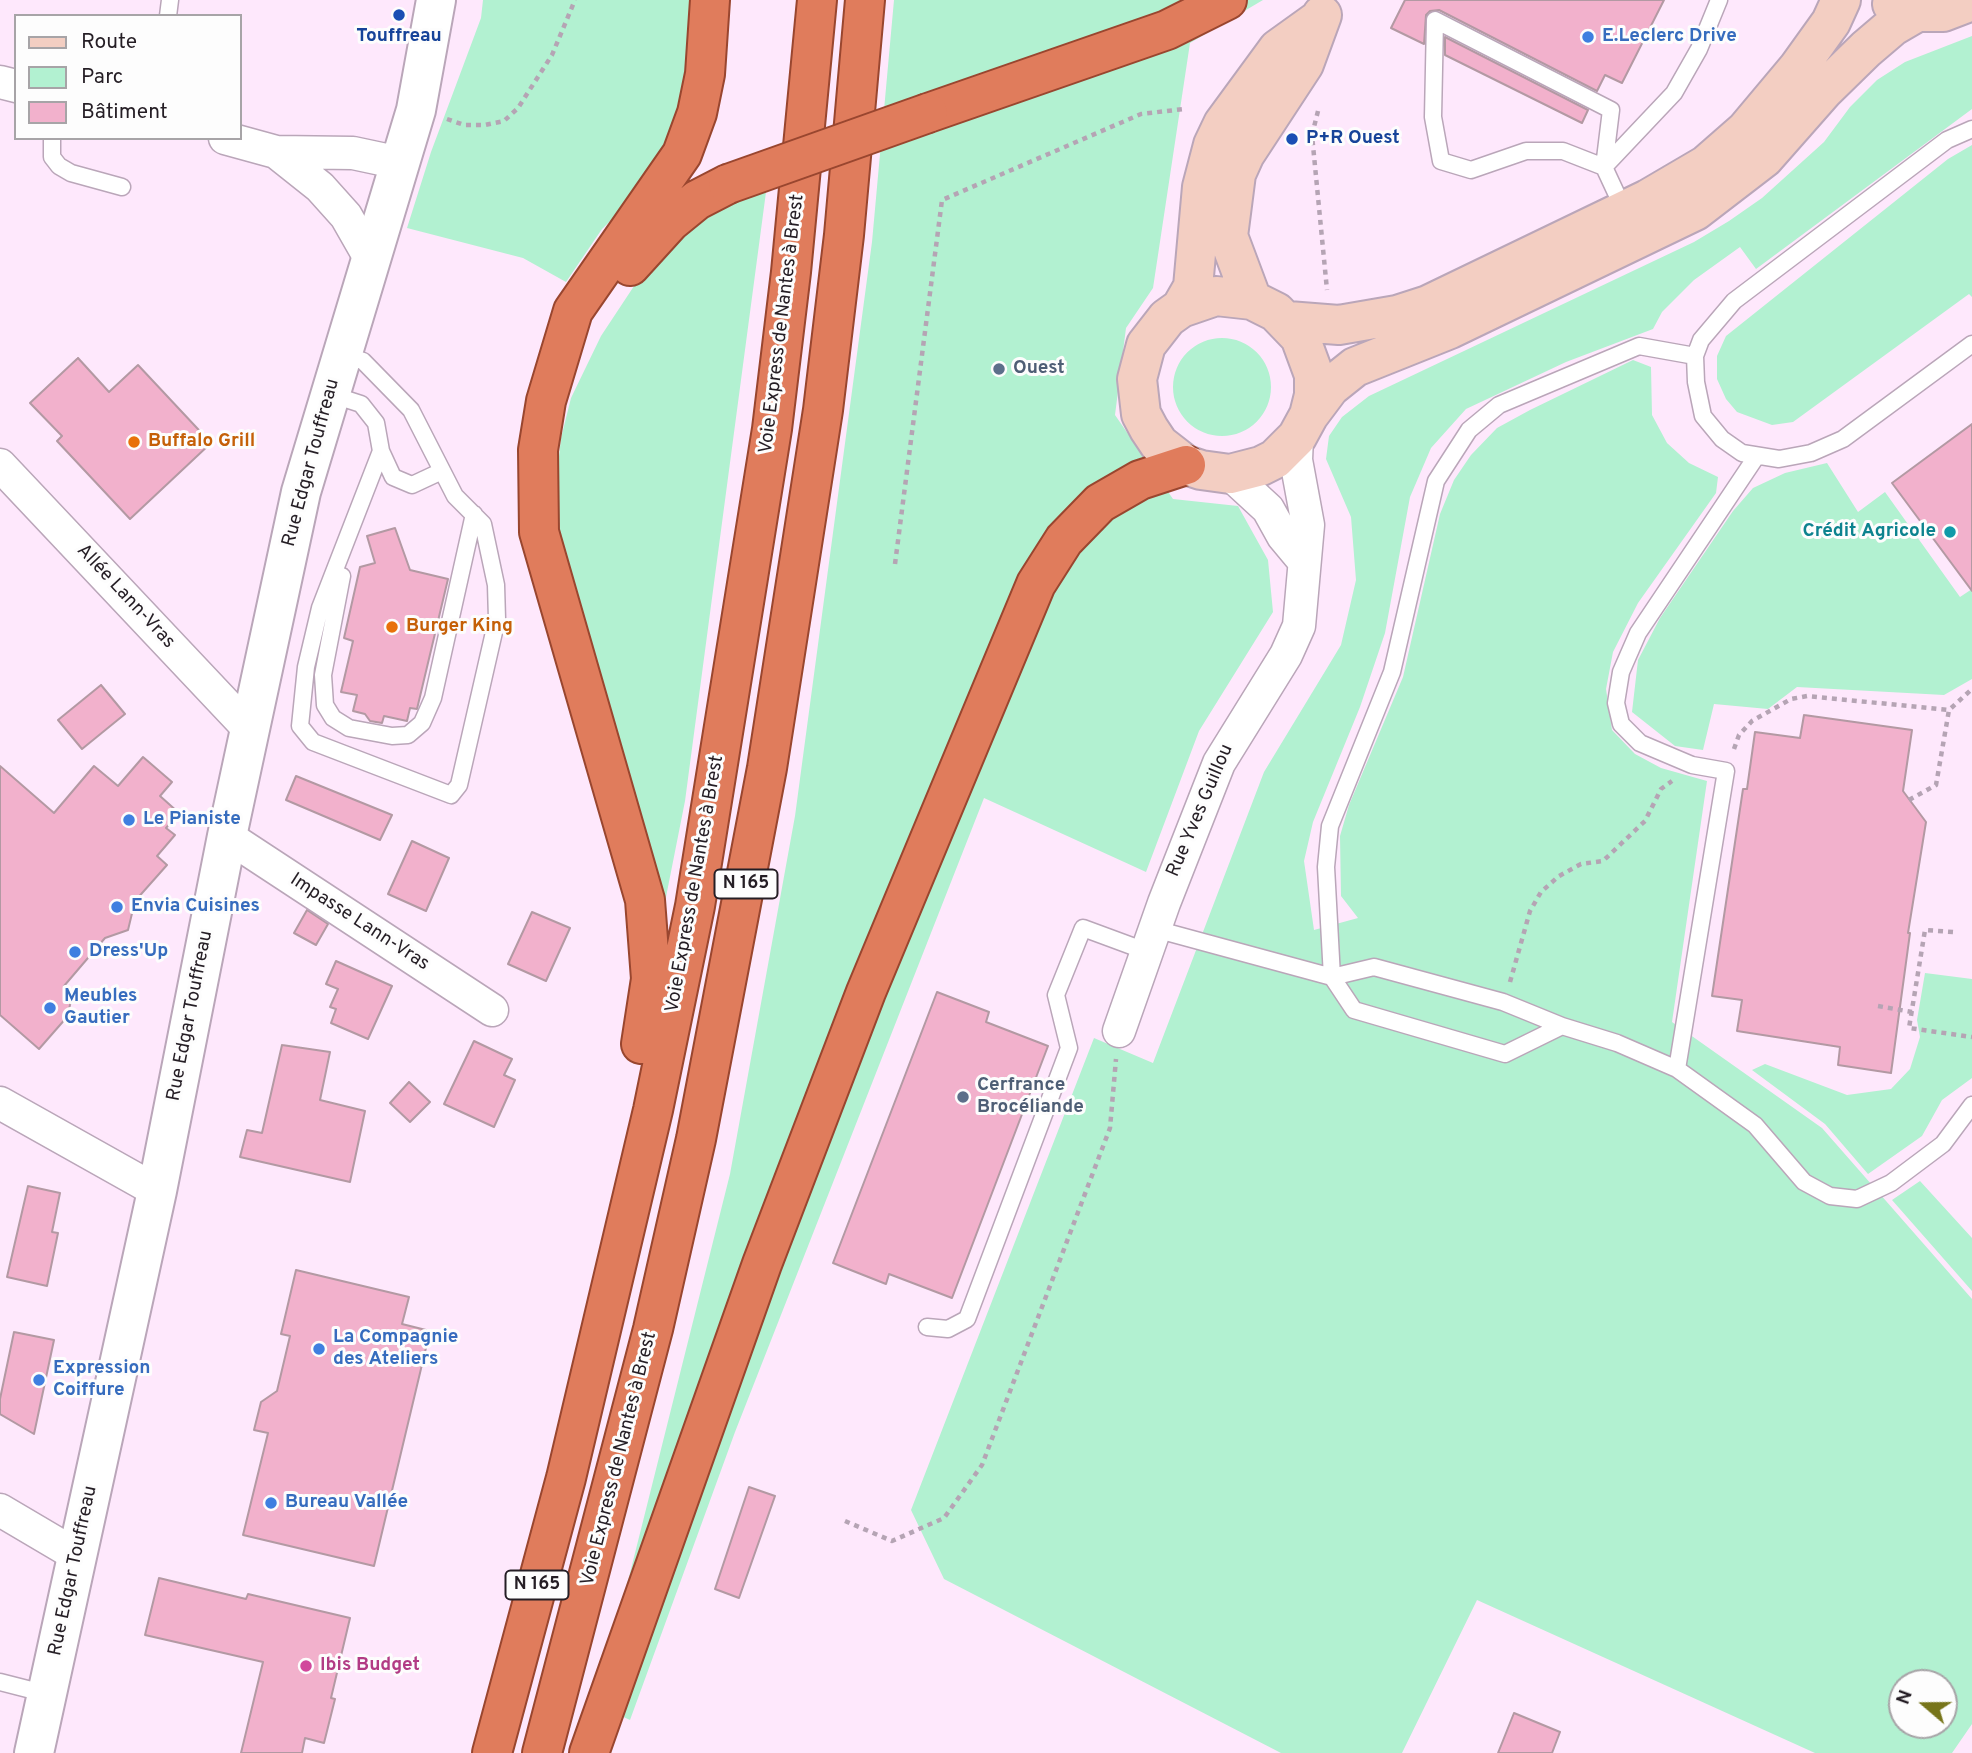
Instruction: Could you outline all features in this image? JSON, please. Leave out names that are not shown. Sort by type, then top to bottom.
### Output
[{"type":"highway","points":[[580,1417],[576,1343],[647,1015],[650,940],[645,900],[539,532],[538,450],[546,401],[573,311],[682,154],[696,113],[705,74],[710,0]]},
{"type":"highway","name":"Voie Express de Nantes à Brest","points":[[492,1753],[580,1417],[653,1110],[702,866],[772,429],[791,272],[817,0]]},
{"type":"highway","name":"Voie Express de Nantes à Brest","points":[[542,1753],[653,1329],[696,1139],[757,821],[822,410],[844,235],[865,0]]},
{"type":"highway","points":[[546,401],[590,319],[643,248],[697,200],[728,184],[1167,30],[1227,0]]},
{"type":"highway","points":[[589,1753],[762,1264],[861,1005],[1036,584],[1064,540],[1100,503],[1140,480],[1186,465]]},
{"type":"main road","points":[[1841,0],[1831,22],[1798,68],[1746,130],[1706,165],[1624,210],[1428,305],[1397,315],[1339,325],[1288,321],[1252,300],[1216,296],[1181,308],[1167,318],[1146,345],[1140,362],[1138,396],[1141,414],[1159,444],[1186,465],[1200,470],[1230,474],[1261,467],[1275,459],[1303,426],[1330,387],[1355,367],[1450,329],[1695,212],[1764,158],[1823,91],[1893,26],[1901,6],[1943,12],[1972,1]]},
{"type":"main road","points":[[1252,300],[1228,236],[1236,174],[1245,153],[1304,64],[1325,11]]},
{"type":"main road","points":[[1181,308],[1193,287],[1202,187],[1213,145],[1223,124],[1278,49],[1325,11]]},
{"type":"main road","points":[[1288,321],[1309,355],[1314,385],[1303,426]]},
{"type":"street","name":"Rue Edgar Touffreau","points":[[34,1753],[157,1191],[227,836],[301,492],[416,110],[436,0]]},
{"type":"street","points":[[232,140],[276,152],[353,153],[400,163]]},
{"type":"street","points":[[276,152],[320,187],[346,216],[370,258]]},
{"type":"street","name":"Rue Yves Guillou","points":[[1119,1031],[1219,763],[1286,655],[1299,626],[1308,526],[1296,460],[1303,426]]},
{"type":"street","name":"Allée Lann-Vras","points":[[0,465],[250,730]]},
{"type":"street","points":[[1230,474],[1268,509],[1283,536],[1303,560]]},
{"type":"street","name":"Impasse Lann-Vras","points":[[227,836],[492,1010]]},
{"type":"street","points":[[0,1103],[157,1191]]},
{"type":"street","points":[[0,1510],[78,1556]]},
{"type":"lane","points":[[1604,167],[1674,93],[1699,49],[1718,0]]},
{"type":"lane","points":[[1604,167],[1563,151],[1526,151],[1471,170],[1441,161],[1433,117],[1435,20],[1611,110],[1604,167],[1624,210]]},
{"type":"lane","points":[[1972,129],[1947,141],[1734,301],[1701,340],[1695,356],[1696,382],[1703,416],[1722,439],[1742,453],[1779,459],[1811,453],[1843,439],[1972,344]]},
{"type":"lane","points":[[52,140],[52,157],[59,166],[71,173],[122,187]]},
{"type":"lane","points":[[1562,1026],[1505,1054],[1354,1010],[1332,977],[1326,867],[1330,827],[1392,672],[1436,481],[1451,453],[1469,430],[1499,405],[1639,346],[1695,356]]},
{"type":"lane","points":[[342,354],[363,362],[411,410],[455,496],[483,524],[496,585],[497,619],[458,785],[451,795],[313,742],[300,726],[306,667],[320,608],[358,516],[381,451]]},
{"type":"lane","points":[[330,394],[361,404],[376,423],[381,451],[393,477],[412,485],[442,471]]},
{"type":"lane","points":[[1677,1069],[1726,771],[1692,765],[1640,743],[1621,724],[1616,703],[1621,672],[1638,633],[1756,457]]},
{"type":"lane","points":[[358,516],[333,612],[323,676],[325,705],[333,718],[349,728],[392,736],[408,735],[422,723],[432,698],[474,514]]},
{"type":"lane","points":[[927,1327],[948,1329],[967,1319],[1069,1048],[1056,995],[1083,928],[1332,977],[1374,967],[1503,1002],[1562,1026],[1618,1043],[1677,1069],[1755,1125],[1804,1182],[1830,1196],[1857,1199],[1891,1183],[1943,1144],[1972,1105]]},
{"type":"lane","points":[[0,1682],[47,1694]]},
{"type":"path","points":[[416,110],[464,125],[504,121],[518,108],[534,86],[575,0]]},
{"type":"path","points":[[1318,108],[1312,135],[1328,298]]},
{"type":"path","points":[[895,564],[942,200],[1141,114],[1184,109]]},
{"type":"path","points":[[1909,800],[1936,785],[1949,710],[1972,689]]},
{"type":"path","points":[[1726,771],[1739,735],[1752,721],[1791,698],[1807,696],[1949,710]]},
{"type":"path","points":[[1503,1002],[1530,911],[1541,892],[1559,876],[1581,864],[1603,861],[1645,821],[1661,789],[1692,765]]},
{"type":"path","points":[[1953,932],[1925,930],[1909,1028],[1972,1037]]},
{"type":"path","points":[[1878,1006],[1912,1012]]},
{"type":"path","points":[[845,1521],[892,1541],[944,1518],[982,1465],[1110,1128],[1119,1031]]},
{"type":"green space","points":[[483,0],[696,0],[681,115],[663,160],[634,198],[602,229],[566,282],[523,258],[407,228],[431,152],[481,18]]},
{"type":"green space","points":[[894,0],[1263,0],[1190,43],[1153,288],[1126,328],[1115,415],[1173,499],[1238,506],[1268,560],[1273,612],[1199,731],[1146,872],[984,798],[735,1432],[630,1720],[591,1702],[629,1577],[730,1174],[795,816],[872,242]]},
{"type":"green space","points":[[1972,36],[1972,109],[1756,269],[1740,247],[1694,280],[1662,312],[1653,329],[1566,362],[1466,409],[1431,448],[1410,497],[1385,633],[1360,707],[1313,822],[1304,861],[1314,930],[1358,918],[1341,896],[1340,836],[1349,805],[1403,677],[1440,514],[1454,480],[1471,455],[1497,428],[1530,410],[1633,360],[1651,367],[1652,415],[1667,443],[1689,463],[1718,477],[1716,493],[1638,603],[1613,652],[1606,689],[1612,730],[1635,754],[1661,768],[1707,781],[1672,1022],[1822,1128],[1972,1299],[1972,1724],[1952,1753],[1815,1753],[1477,1600],[1402,1753],[1281,1753],[944,1579],[911,1510],[1094,1038],[1153,1063],[1264,772],[1341,645],[1356,580],[1351,517],[1326,459],[1329,436],[1342,417],[1369,396],[1694,242],[1729,221],[1762,198],[1824,142],[1850,107],[1877,80],[1905,62]]},
{"type":"green space","points":[[1972,145],[1972,297],[1969,294],[1793,422],[1772,425],[1737,412],[1726,399],[1717,379],[1717,356],[1726,336],[1948,159]]},
{"type":"green space","points":[[766,192],[685,801],[665,902],[561,543],[556,483],[561,438],[571,398],[601,336],[638,280],[682,231],[722,207]]},
{"type":"green space","points":[[1222,338],[1241,342],[1257,352],[1267,368],[1271,387],[1267,406],[1257,422],[1241,432],[1222,436],[1203,432],[1187,422],[1177,406],[1173,387],[1177,368],[1187,352],[1203,342]]},
{"type":"green space","points":[[1827,463],[1858,512],[1885,492],[1960,597],[1972,589],[1972,679],[1944,695],[1797,687],[1768,709],[1714,704],[1703,750],[1675,746],[1632,712],[1638,660],[1660,618],[1733,511],[1753,488],[1785,473]]},
{"type":"green space","points":[[1925,973],[1972,979],[1972,1078],[1942,1100],[1922,1136],[1868,1174],[1825,1124],[1752,1070],[1765,1064],[1847,1095],[1891,1089],[1910,1069],[1920,1037],[1917,1020]]},
{"type":"green space","points":[[1920,1181],[1972,1238],[1972,1291],[1892,1200]]},
{"type":"building","name":"E.Leclerc Drive","points":[[1405,0],[1664,0],[1622,83],[1605,75],[1597,91],[1439,10],[1430,11],[1426,15],[1424,44],[1391,28]]},
{"type":"building","points":[[1445,37],[1588,110],[1582,123],[1445,55]]},
{"type":"building","name":"Buffalo Grill","points":[[78,358],[109,392],[138,365],[211,443],[130,519],[57,441],[62,436],[30,403]]},
{"type":"building","name":"Crédit Agricole","points":[[1972,424],[1972,591],[1892,483]]},
{"type":"building","name":"Burger King","points":[[395,528],[410,570],[448,579],[417,709],[410,708],[407,721],[384,716],[382,723],[370,721],[365,714],[353,711],[357,695],[341,692],[353,641],[344,638],[360,567],[375,563],[367,536]]},
{"type":"building","points":[[101,685],[125,714],[82,749],[58,720]]},
{"type":"building","points":[[1804,715],[1912,730],[1903,791],[1926,822],[1908,933],[1891,1073],[1838,1065],[1840,1047],[1737,1031],[1742,1000],[1712,996],[1743,789],[1747,789],[1755,732],[1800,738]]},
{"type":"building","points":[[143,757],[172,782],[160,796],[179,813],[166,828],[175,835],[157,856],[167,865],[135,901],[128,930],[105,938],[64,986],[73,993],[67,1017],[39,1049],[0,1015],[0,766],[54,813],[94,766],[118,786]]},
{"type":"building","points":[[296,776],[392,815],[380,840],[286,800]]},
{"type":"building","points":[[412,841],[449,858],[426,911],[388,894]]},
{"type":"building","points":[[307,910],[328,924],[316,945],[294,933]]},
{"type":"building","points":[[532,912],[570,928],[546,981],[508,964]]},
{"type":"building","points":[[336,961],[392,986],[368,1039],[331,1023],[336,1009],[330,1007],[338,989],[326,984]]},
{"type":"building","name":"Cerfrance Brocéliande","points":[[937,992],[989,1012],[986,1022],[1048,1046],[952,1298],[889,1274],[886,1284],[833,1263]]},
{"type":"building","points":[[474,1041],[512,1059],[504,1075],[515,1080],[494,1127],[444,1104]]},
{"type":"building","points":[[282,1045],[330,1052],[320,1100],[365,1111],[350,1182],[240,1157],[247,1130],[262,1133]]},
{"type":"building","points":[[409,1082],[430,1102],[410,1122],[390,1103]]},
{"type":"building","points":[[28,1186],[60,1193],[52,1232],[58,1233],[47,1286],[7,1277]]},
{"type":"building","points":[[296,1270],[409,1297],[402,1324],[430,1331],[374,1566],[243,1535],[268,1433],[254,1430],[261,1402],[277,1391],[290,1336],[281,1334]]},
{"type":"building","points":[[14,1332],[54,1340],[34,1434],[0,1414],[0,1399]]},
{"type":"building","points":[[749,1487],[775,1496],[739,1598],[715,1589]]},
{"type":"building","name":"Ibis Budget","points":[[159,1578],[246,1599],[248,1594],[350,1618],[331,1698],[335,1699],[324,1743],[305,1738],[302,1753],[241,1753],[263,1662],[145,1635]]},
{"type":"building","points":[[1514,1713],[1560,1732],[1552,1753],[1498,1753]]},
{"type":"place","name":"Touffreau","points":[[399,15]]},
{"type":"place","name":"E.Leclerc Drive","points":[[1588,37]]},
{"type":"place","name":"P+R Ouest","points":[[1292,139]]},
{"type":"place","name":"Ouest","points":[[999,369]]},
{"type":"place","name":"Buffalo Grill","points":[[134,442]]},
{"type":"place","name":"Crédit Agricole","points":[[1950,532]]},
{"type":"place","name":"Burger King","points":[[392,627]]},
{"type":"place","name":"Le Pianiste","points":[[129,820]]},
{"type":"place","name":"Envia Cuisines","points":[[117,907]]},
{"type":"place","name":"Dress'Up","points":[[75,952]]},
{"type":"place","name":"Meubles Gautier","points":[[50,1008]]},
{"type":"place","name":"Cerfrance Brocéliande","points":[[963,1097]]},
{"type":"place","name":"La Compagnie des Ateliers","points":[[319,1349]]},
{"type":"place","name":"Expression Coiffure","points":[[39,1380]]},
{"type":"place","name":"Bureau Vallée","points":[[271,1503]]},
{"type":"place","name":"Ibis Budget","points":[[306,1666]]}]
